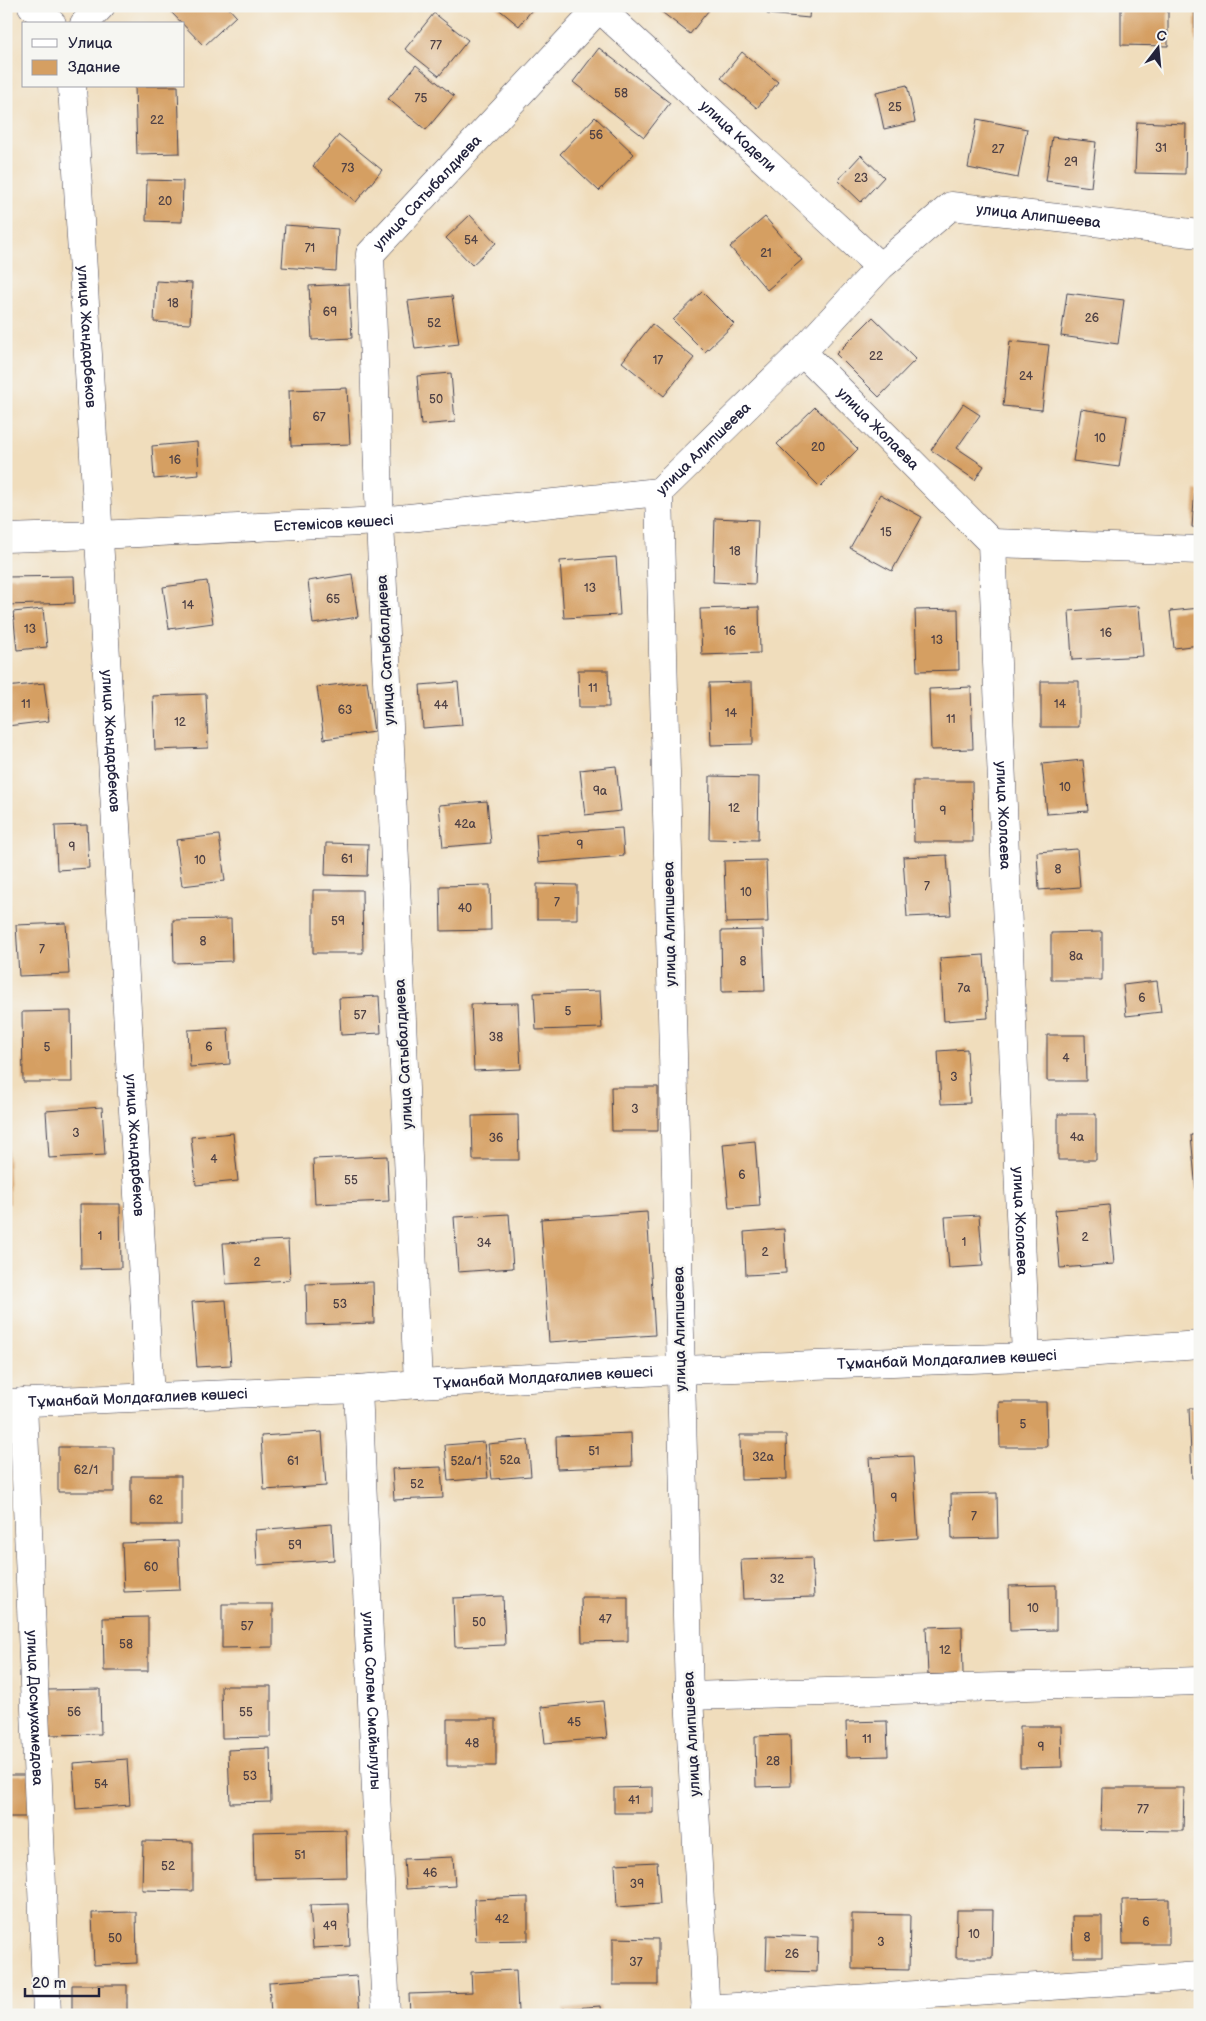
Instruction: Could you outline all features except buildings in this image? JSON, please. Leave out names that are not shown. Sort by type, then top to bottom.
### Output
[{"type":"street","points":[[32,6],[50,22]]},
{"type":"street","points":[[86,22],[101,6]]},
{"type":"street","name":"улица Кодели","points":[[599,7],[880,267]]},
{"type":"street","name":"улица Сатыбалдиева","points":[[418,1384],[370,254],[599,7]]},
{"type":"street","name":"улица Жандарбеков","points":[[72,88],[150,1396]]},
{"type":"street","name":"улица Алипшеева","points":[[705,2012],[689,1696],[659,492],[802,352],[880,267],[951,206],[1200,234]]},
{"type":"street","name":"улица Жолаева","points":[[802,352],[992,543],[1026,1357]]},
{"type":"street","name":"Естемісов көшесі","points":[[6,538],[380,521],[659,492]]},
{"type":"street","points":[[992,543],[1200,550]]},
{"type":"street","name":"Тұманбай Молдағалиев көшесі","points":[[14,1402],[358,1389],[681,1370],[1026,1357],[1200,1345]]},
{"type":"street","name":"улица Салем Смайылулы","points":[[358,1389],[386,2015]]},
{"type":"street","name":"улица Досмухамедова","points":[[14,1402],[47,2015]]},
{"type":"street","points":[[689,1696],[1200,1681]]},
{"type":"street","points":[[705,2012],[1200,1976]]}]
